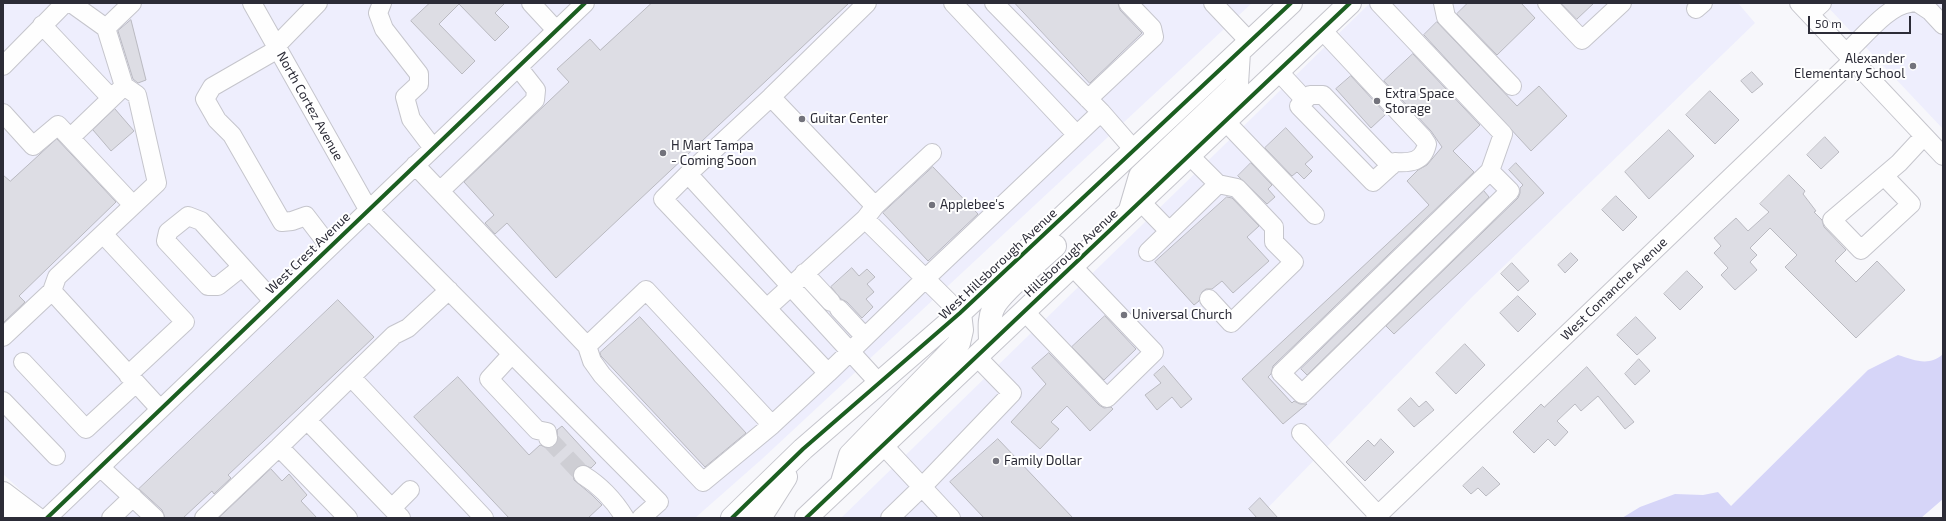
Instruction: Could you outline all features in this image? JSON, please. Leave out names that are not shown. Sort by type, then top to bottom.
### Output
[{"type":"main road","name":"West Hillsborough Avenue","points":[[732,518],[804,449],[960,313],[1291,3]]},
{"type":"main road","name":"Hillsborough Avenue","points":[[806,518],[1350,3]]},
{"type":"main road","points":[[1135,206],[1140,176],[1237,84],[1245,47]]},
{"type":"main road","points":[[983,349],[993,308],[1004,295],[1105,197],[1129,156]]},
{"type":"main road","points":[[841,485],[850,455],[959,344],[962,330],[960,313]]},
{"type":"main road","points":[[760,518],[804,449]]},
{"type":"main road","points":[[3,493],[36,518]]},
{"type":"main road","points":[[3,513],[8,518]]},
{"type":"street","points":[[3,66],[65,3]]},
{"type":"street","points":[[71,3],[106,28],[117,92]]},
{"type":"street","points":[[106,28],[132,3]]},
{"type":"street","name":"North Cortez Avenue","points":[[252,3],[368,209],[659,502],[641,518]]},
{"type":"street","points":[[318,3],[277,47],[212,87],[205,99],[217,120],[232,135],[282,222],[292,221],[306,216],[329,246]]},
{"type":"street","points":[[382,3],[378,13],[384,29],[418,74],[419,84],[405,97],[411,119],[433,148]]},
{"type":"street","points":[[530,3],[556,30]]},
{"type":"street","name":"West Crest Avenue","points":[[47,518],[329,246],[585,3]]},
{"type":"street","points":[[828,373],[663,199],[771,97],[867,3]]},
{"type":"street","points":[[953,3],[1077,135]]},
{"type":"street","points":[[994,3],[1101,112],[1129,156]]},
{"type":"street","points":[[1088,99],[1154,37],[1152,28],[1128,3]]},
{"type":"street","points":[[1213,3],[1245,47]]},
{"type":"street","points":[[1379,3],[1503,134],[1490,171],[1281,374],[1302,394],[1510,192],[1490,171]]},
{"type":"street","points":[[1443,3],[1446,17],[1512,86]]},
{"type":"street","points":[[1547,3],[1582,40],[1622,3]]},
{"type":"street","name":"West Comanche Avenue","points":[[1376,516],[1849,57],[1891,10],[1903,4],[1910,3]]},
{"type":"street","points":[[1918,3],[1930,11],[1943,25]]},
{"type":"street","points":[[1810,7],[1849,57],[1942,153]]},
{"type":"street","points":[[3,336],[52,291],[57,277],[157,183],[137,95],[117,92],[42,25]]},
{"type":"street","points":[[1322,30],[1427,144],[1425,152],[1419,159],[1411,163],[1395,162],[1391,166],[1373,182],[1299,106],[1310,95],[1324,95],[1391,166]]},
{"type":"street","points":[[440,191],[535,100],[536,90],[518,67]]},
{"type":"street","points":[[1278,71],[1305,100]]},
{"type":"street","points":[[70,138],[117,92]]},
{"type":"street","points":[[771,97],[924,279],[960,313]]},
{"type":"street","points":[[415,165],[587,346],[592,361],[602,375],[703,482],[772,425],[828,373],[924,279],[1101,112]]},
{"type":"street","points":[[3,113],[34,146],[58,125],[133,205]]},
{"type":"street","points":[[1225,120],[1315,215]]},
{"type":"street","points":[[1884,176],[1924,136]]},
{"type":"street","points":[[767,308],[870,213],[932,152]]},
{"type":"street","points":[[1189,155],[1218,184],[1237,188],[1274,227],[1274,242],[1294,262],[1232,323],[1210,300]]},
{"type":"street","points":[[688,174],[879,383]]},
{"type":"street","points":[[1148,252],[1218,184]]},
{"type":"street","points":[[1135,206],[1169,231]]},
{"type":"street","points":[[23,362],[86,429],[184,322],[103,234]]},
{"type":"street","points":[[1024,311],[1107,398],[1154,352],[1072,266]]},
{"type":"street","points":[[242,267],[273,301]]},
{"type":"street","points":[[804,273],[865,337]]},
{"type":"street","points":[[204,518],[394,335],[408,328],[449,290]]},
{"type":"street","points":[[587,346],[646,290],[772,425]]},
{"type":"street","points":[[52,291],[160,409]]},
{"type":"street","points":[[890,518],[922,487],[1012,393],[983,349]]},
{"type":"street","points":[[512,354],[489,379],[547,433]]},
{"type":"street","points":[[351,376],[484,518]]},
{"type":"street","points":[[3,401],[56,456]]},
{"type":"street","points":[[307,420],[396,513],[410,490]]},
{"type":"street","points":[[1301,433],[1376,516]]},
{"type":"street","points":[[883,445],[951,518]]},
{"type":"street","points":[[279,447],[348,518]]},
{"type":"street","points":[[100,467],[155,518]]},
{"type":"street","points":[[590,476],[617,506],[625,518]]},
{"type":"street","points":[[111,518],[133,497]]},
{"type":"shaded area","points":[[3,3],[244,3],[359,207],[43,511],[3,474]]},
{"type":"shaded area","points":[[260,3],[574,3],[369,196]]},
{"type":"shaded area","points":[[597,3],[1252,3],[762,459],[695,518],[58,518]]},
{"type":"shaded area","points":[[1370,3],[1738,3],[1755,23],[1473,296],[1258,518],[841,518]]},
{"type":"shaded area","name":"Alexander Elementary School","points":[[1824,3],[1943,3],[1943,129]]},
{"type":"water","points":[[1943,354],[1943,499],[1921,518],[1622,518],[1640,507],[1675,494],[1703,495],[1718,492],[1731,506],[1868,370],[1898,355],[1916,360],[1927,361],[1938,358]]},
{"type":"building","points":[[430,3],[505,3],[495,13],[509,27],[495,41],[459,4],[439,24],[475,61],[462,74],[411,21]]},
{"type":"building","points":[[652,3],[849,3],[556,278],[507,223],[495,234],[485,223],[494,215],[464,182],[569,82],[557,69],[590,39],[600,50]]},
{"type":"building","points":[[1015,3],[1118,3],[1120,10],[1142,33],[1090,83]]},
{"type":"building","points":[[1468,3],[1521,3],[1535,18],[1497,55],[1457,14]]},
{"type":"building","points":[[1561,3],[1594,3],[1577,19]]},
{"type":"building","points":[[131,20],[146,80],[138,83],[133,79],[118,31]]},
{"type":"building","points":[[1437,22],[1517,106],[1539,86],[1567,116],[1531,151],[1424,35]]},
{"type":"building","points":[[1413,54],[1480,125],[1453,151],[1474,172],[1273,366],[1271,374],[1268,377],[1292,403],[1294,401],[1300,404],[1307,404],[1283,424],[1242,379],[1429,205],[1407,181],[1418,170],[1427,165],[1442,147],[1431,131],[1384,81]]},
{"type":"building","points":[[1752,72],[1763,84],[1752,93],[1741,81]]},
{"type":"building","points":[[1351,76],[1386,114],[1371,128],[1336,89]]},
{"type":"building","points":[[1710,91],[1739,120],[1715,144],[1686,115]]},
{"type":"building","points":[[115,109],[134,131],[111,151],[93,130]]},
{"type":"building","points":[[1286,128],[1313,157],[1305,164],[1312,171],[1304,179],[1297,172],[1292,176],[1265,148]]},
{"type":"building","points":[[1669,130],[1694,156],[1649,199],[1625,172]]},
{"type":"building","points":[[1825,137],[1839,152],[1821,169],[1807,155]]},
{"type":"building","points":[[57,139],[116,202],[19,296],[25,302],[3,323],[3,175],[10,181]]},
{"type":"building","points":[[1251,163],[1272,185],[1268,189],[1275,197],[1267,204],[1238,176]]},
{"type":"building","points":[[1516,163],[1544,193],[1394,334],[1386,326],[1518,198],[1520,188],[1523,185],[1509,170]]},
{"type":"building","points":[[933,167],[978,214],[928,261],[883,213]]},
{"type":"building","points":[[1789,175],[1805,191],[1803,194],[1816,211],[1814,212],[1822,220],[1824,227],[1846,250],[1835,261],[1856,282],[1877,261],[1905,290],[1856,338],[1785,267],[1797,255],[1770,228],[1750,248],[1757,255],[1750,262],[1757,270],[1735,290],[1721,275],[1728,268],[1714,253],[1721,246],[1714,238],[1736,218],[1748,231],[1769,212],[1760,204]]},
{"type":"building","points":[[1484,191],[1489,197],[1307,375],[1301,369]]},
{"type":"building","points":[[1616,196],[1637,217],[1623,231],[1602,210]]},
{"type":"building","points":[[1227,197],[1232,198],[1259,226],[1247,237],[1269,261],[1233,293],[1222,281],[1212,289],[1206,289],[1202,292],[1199,301],[1194,305],[1155,262]]},
{"type":"building","points":[[1571,253],[1578,260],[1565,273],[1558,265]]},
{"type":"building","points":[[1512,263],[1529,281],[1518,291],[1501,274]]},
{"type":"building","points":[[852,268],[859,276],[867,269],[875,277],[867,284],[874,292],[866,299],[873,307],[862,318],[847,302],[841,299],[831,287]]},
{"type":"building","points":[[1687,271],[1703,287],[1680,310],[1664,294]]},
{"type":"building","points":[[1518,296],[1536,314],[1518,332],[1500,313]]},
{"type":"building","points":[[338,300],[374,337],[228,475],[231,478],[214,494],[212,491],[183,518],[165,518],[162,510],[139,489]]},
{"type":"building","points":[[1105,316],[1136,349],[1104,380],[1072,347]]},
{"type":"building","points":[[640,317],[746,433],[705,467],[601,356],[600,353]]},
{"type":"building","points":[[1636,317],[1656,338],[1637,355],[1617,335]]},
{"type":"building","points":[[1465,344],[1485,365],[1456,394],[1436,373]]},
{"type":"building","points":[[1049,353],[1099,405],[1104,408],[1111,407],[1113,409],[1090,431],[1067,406],[1051,422],[1059,429],[1040,449],[1011,422],[1046,384],[1032,368]]},
{"type":"building","points":[[1639,359],[1650,371],[1635,385],[1625,374]]},
{"type":"building","points":[[1164,366],[1192,399],[1181,408],[1172,397],[1157,410],[1145,395],[1161,383],[1154,375]]},
{"type":"building","points":[[1587,367],[1634,422],[1625,429],[1598,396],[1581,411],[1575,404],[1557,421],[1568,432],[1555,446],[1548,439],[1534,453],[1513,432],[1541,404],[1544,407]]},
{"type":"building","points":[[458,377],[529,455],[540,445],[549,448],[555,446],[558,441],[557,430],[562,426],[596,463],[591,468],[584,465],[578,466],[573,474],[574,480],[602,505],[588,518],[509,518],[414,417]]},
{"type":"building","points":[[1411,398],[1419,407],[1426,401],[1434,410],[1414,427],[1398,410]]},
{"type":"building","name":"Family Dollar","points":[[998,439],[1073,518],[984,518],[950,482]]},
{"type":"building","points":[[1381,439],[1394,452],[1365,481],[1346,462],[1368,440],[1374,446]]},
{"type":"building","points":[[1483,467],[1500,484],[1486,496],[1478,488],[1471,494],[1463,486]]},
{"type":"building","points":[[271,469],[282,481],[289,474],[307,495],[301,501],[317,518],[219,518]]},
{"type":"building","points":[[1260,498],[1278,518],[1257,518],[1249,509]]},
{"type":"tunnel","points":[[548,438],[583,475]]},
{"type":"cycle path","points":[[47,518],[585,3]]},
{"type":"cycle path","points":[[732,518],[803,449],[960,313],[1291,3]]},
{"type":"cycle path","points":[[806,518],[1350,3]]},
{"type":"place","name":"Alexander Elementary School","points":[[1913,66]]},
{"type":"place","name":"Extra Space Storage","points":[[1377,101]]},
{"type":"place","name":"Guitar Center","points":[[802,119]]},
{"type":"place","name":"H Mart Tampa - Coming Soon","points":[[663,153]]},
{"type":"place","name":"Applebee's","points":[[932,205]]},
{"type":"place","name":"Universal Church","points":[[1124,315]]},
{"type":"place","name":"Family Dollar","points":[[996,461]]}]
